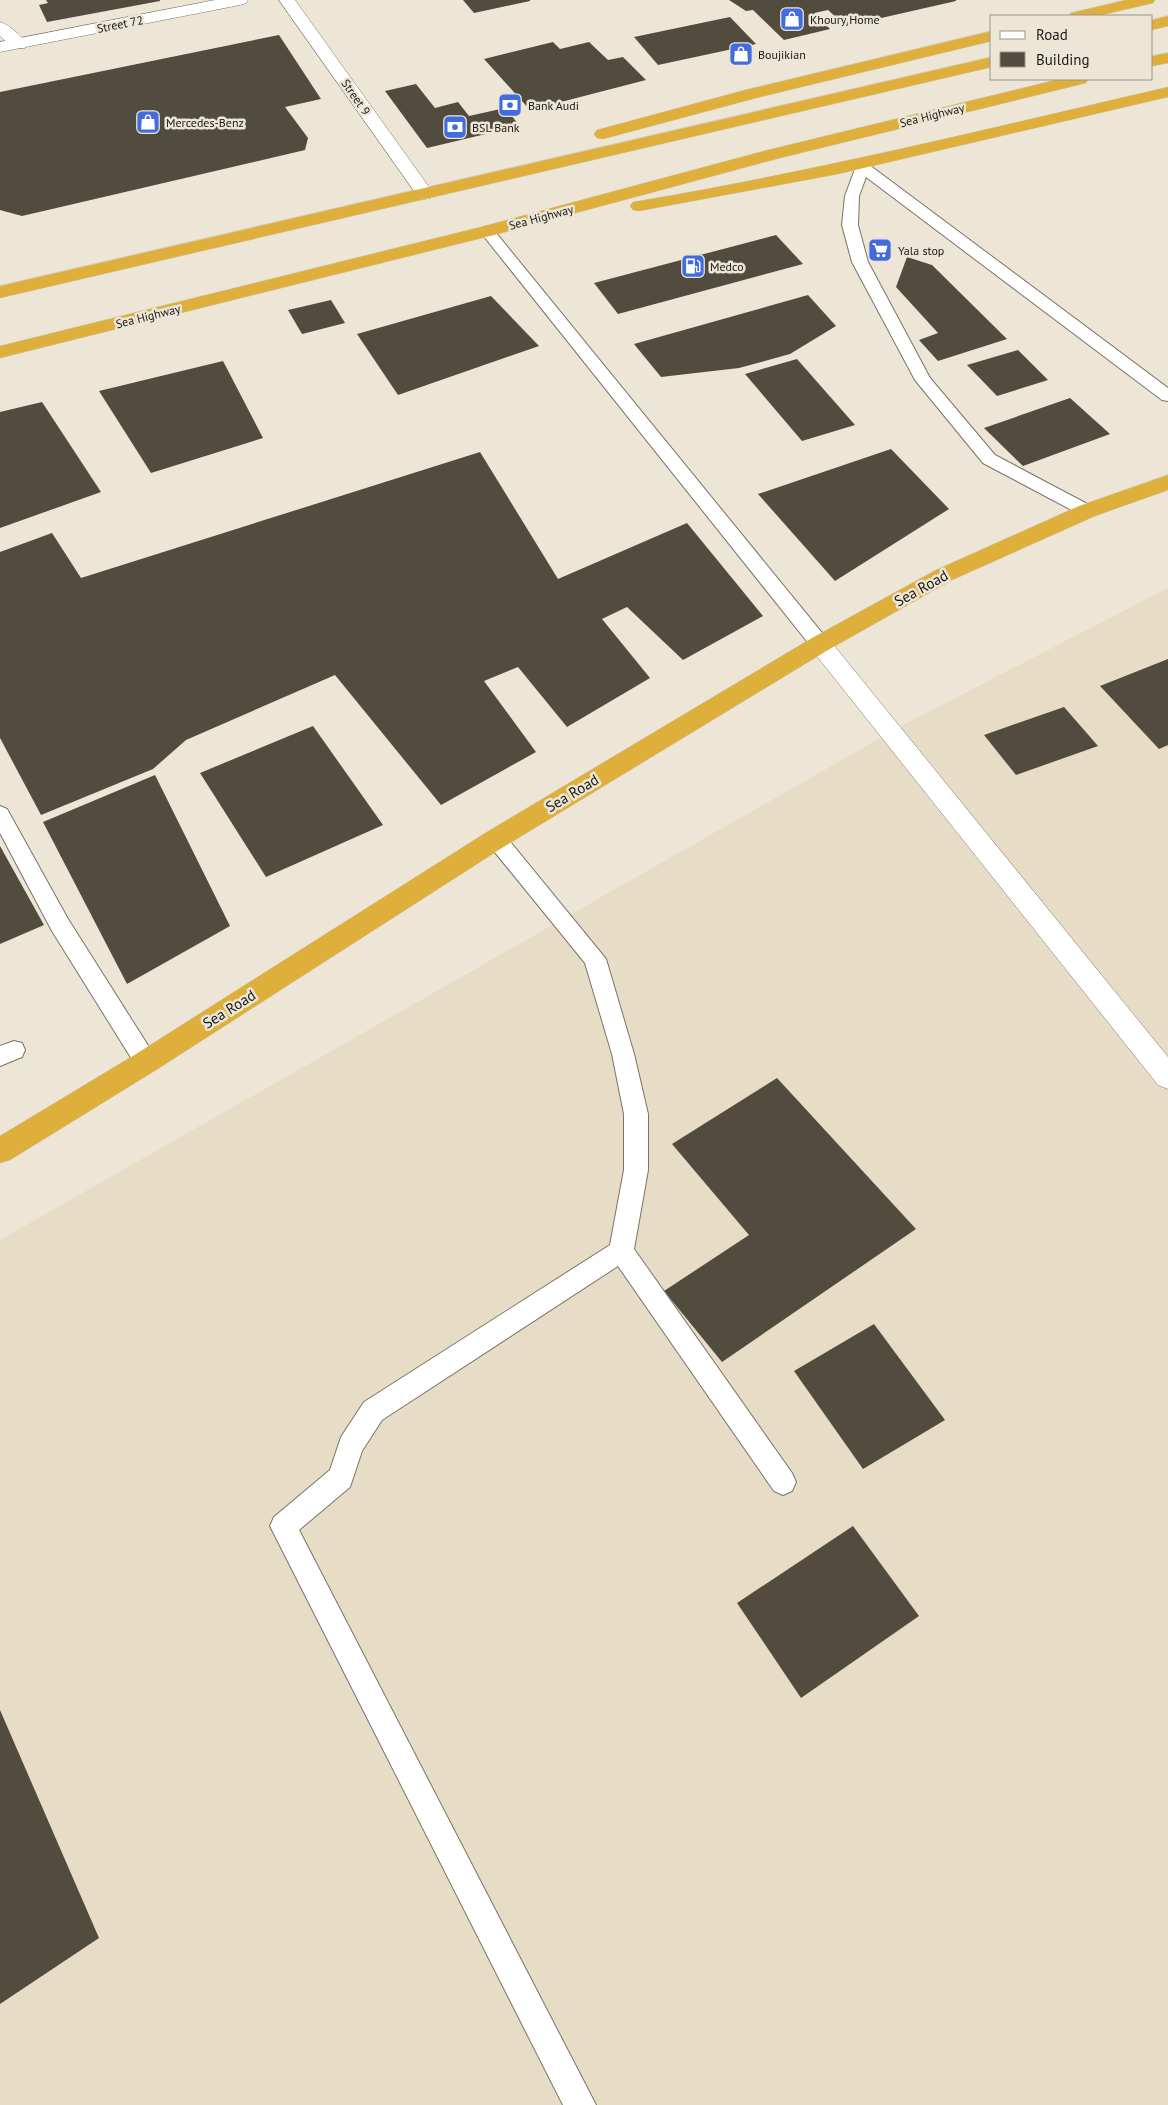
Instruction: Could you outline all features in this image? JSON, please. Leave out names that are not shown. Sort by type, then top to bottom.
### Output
[{"type":"highway","points":[[1081,15],[1147,0]]},
{"type":"highway","points":[[1153,25],[1168,21]]},
{"type":"highway","points":[[502,176],[602,134],[752,94],[990,36]]},
{"type":"highway","points":[[1153,61],[1168,58]]},
{"type":"highway","points":[[0,292],[990,62]]},
{"type":"highway","name":"Sea Highway","points":[[0,352],[487,232],[774,154],[1076,80]]},
{"type":"highway","points":[[507,226],[703,196],[860,165],[1168,92]]},
{"type":"highway","name":"Sea Road","points":[[0,1151],[146,1062],[496,839],[820,644],[944,575],[1087,511],[1168,482]]},
{"type":"street","name":"Street 72","points":[[0,48],[240,0]]},
{"type":"street","name":"Street 9","points":[[287,0],[425,194]]},
{"type":"street","points":[[0,27],[19,44]]},
{"type":"street","points":[[820,644],[1168,1076]]},
{"type":"lane","points":[[1087,511],[989,459],[923,380],[860,262],[850,224],[852,196],[860,165],[1168,396]]},
{"type":"lane","points":[[487,232],[820,644]]},
{"type":"lane","points":[[0,814],[60,925],[146,1062]]},
{"type":"lane","points":[[496,839],[595,959],[624,1054],[636,1114],[636,1170],[621,1251],[783,1482]]},
{"type":"lane","points":[[580,2105],[283,1526],[341,1478],[350,1446],[373,1411],[621,1251]]},
{"type":"shaded area","points":[[1168,588],[1168,2105],[0,2105],[0,1240],[903,725]]},
{"type":"building","points":[[46,0],[160,1],[47,22],[39,5],[48,3]]},
{"type":"building","points":[[463,0],[530,0],[530,1],[474,13]]},
{"type":"building","name":"Khoury Home","points":[[729,0],[956,1],[846,26],[828,10],[814,13],[830,29],[784,40],[753,10],[746,11]]},
{"type":"building","points":[[730,17],[756,44],[658,65],[634,37]]},
{"type":"building","name":"Mercedes-Benz","points":[[279,35],[321,99],[285,107],[308,138],[305,150],[22,216],[0,210],[0,92]]},
{"type":"building","points":[[553,42],[560,49],[589,42],[608,60],[623,57],[646,80],[530,110],[484,59]]},
{"type":"building","points":[[416,84],[435,108],[458,102],[469,116],[505,108],[520,126],[427,148],[385,91]]},
{"type":"building","points":[[776,235],[803,264],[618,314],[594,283]]},
{"type":"building","points":[[907,257],[932,265],[1007,339],[938,361],[919,340],[938,333],[896,287]]},
{"type":"building","points":[[808,295],[836,326],[790,354],[739,368],[661,377],[634,344]]},
{"type":"building","points":[[491,296],[539,346],[398,395],[357,334]]},
{"type":"building","points":[[331,300],[345,323],[302,334],[288,310]]},
{"type":"building","points":[[1018,350],[1048,380],[997,396],[967,365]]},
{"type":"building","points":[[797,359],[855,425],[802,441],[745,374]]},
{"type":"building","points":[[223,361],[263,438],[151,473],[99,391]]},
{"type":"building","points":[[1070,398],[1110,434],[1023,466],[984,428]]},
{"type":"building","points":[[42,402],[101,492],[0,528],[0,412]]},
{"type":"building","points":[[891,449],[949,509],[835,581],[758,494]]},
{"type":"building","points":[[480,452],[558,579],[687,523],[763,616],[683,660],[627,607],[602,619],[650,678],[567,727],[518,667],[484,681],[536,752],[441,805],[335,675],[186,740],[153,769],[41,815],[0,738],[0,552],[52,533],[81,578]]},
{"type":"building","points":[[1168,659],[1168,745],[1159,749],[1100,686]]},
{"type":"building","points":[[1064,707],[1098,746],[1016,775],[984,735]]},
{"type":"building","points":[[313,726],[383,825],[266,877],[200,773]]},
{"type":"building","points":[[155,775],[230,926],[127,984],[43,822]]},
{"type":"building","points":[[0,846],[44,925],[0,944]]},
{"type":"building","points":[[777,1078],[916,1229],[722,1362],[664,1291],[749,1235],[672,1144]]},
{"type":"building","points":[[874,1324],[945,1420],[863,1469],[794,1371]]},
{"type":"building","points":[[853,1526],[919,1616],[801,1698],[737,1603]]},
{"type":"building","points":[[0,1710],[99,1938],[0,2004]]},
{"type":"place","name":"Khoury Home","points":[[792,19]]},
{"type":"place","name":"Boujikian","points":[[741,54]]},
{"type":"place","name":"Bank Audi","points":[[510,105]]},
{"type":"place","name":"Mercedes-Benz","points":[[148,122]]},
{"type":"place","name":"BSL Bank","points":[[455,127]]},
{"type":"place","name":"Yala stop","points":[[880,250]]},
{"type":"place","name":"Medco","points":[[693,266]]}]
